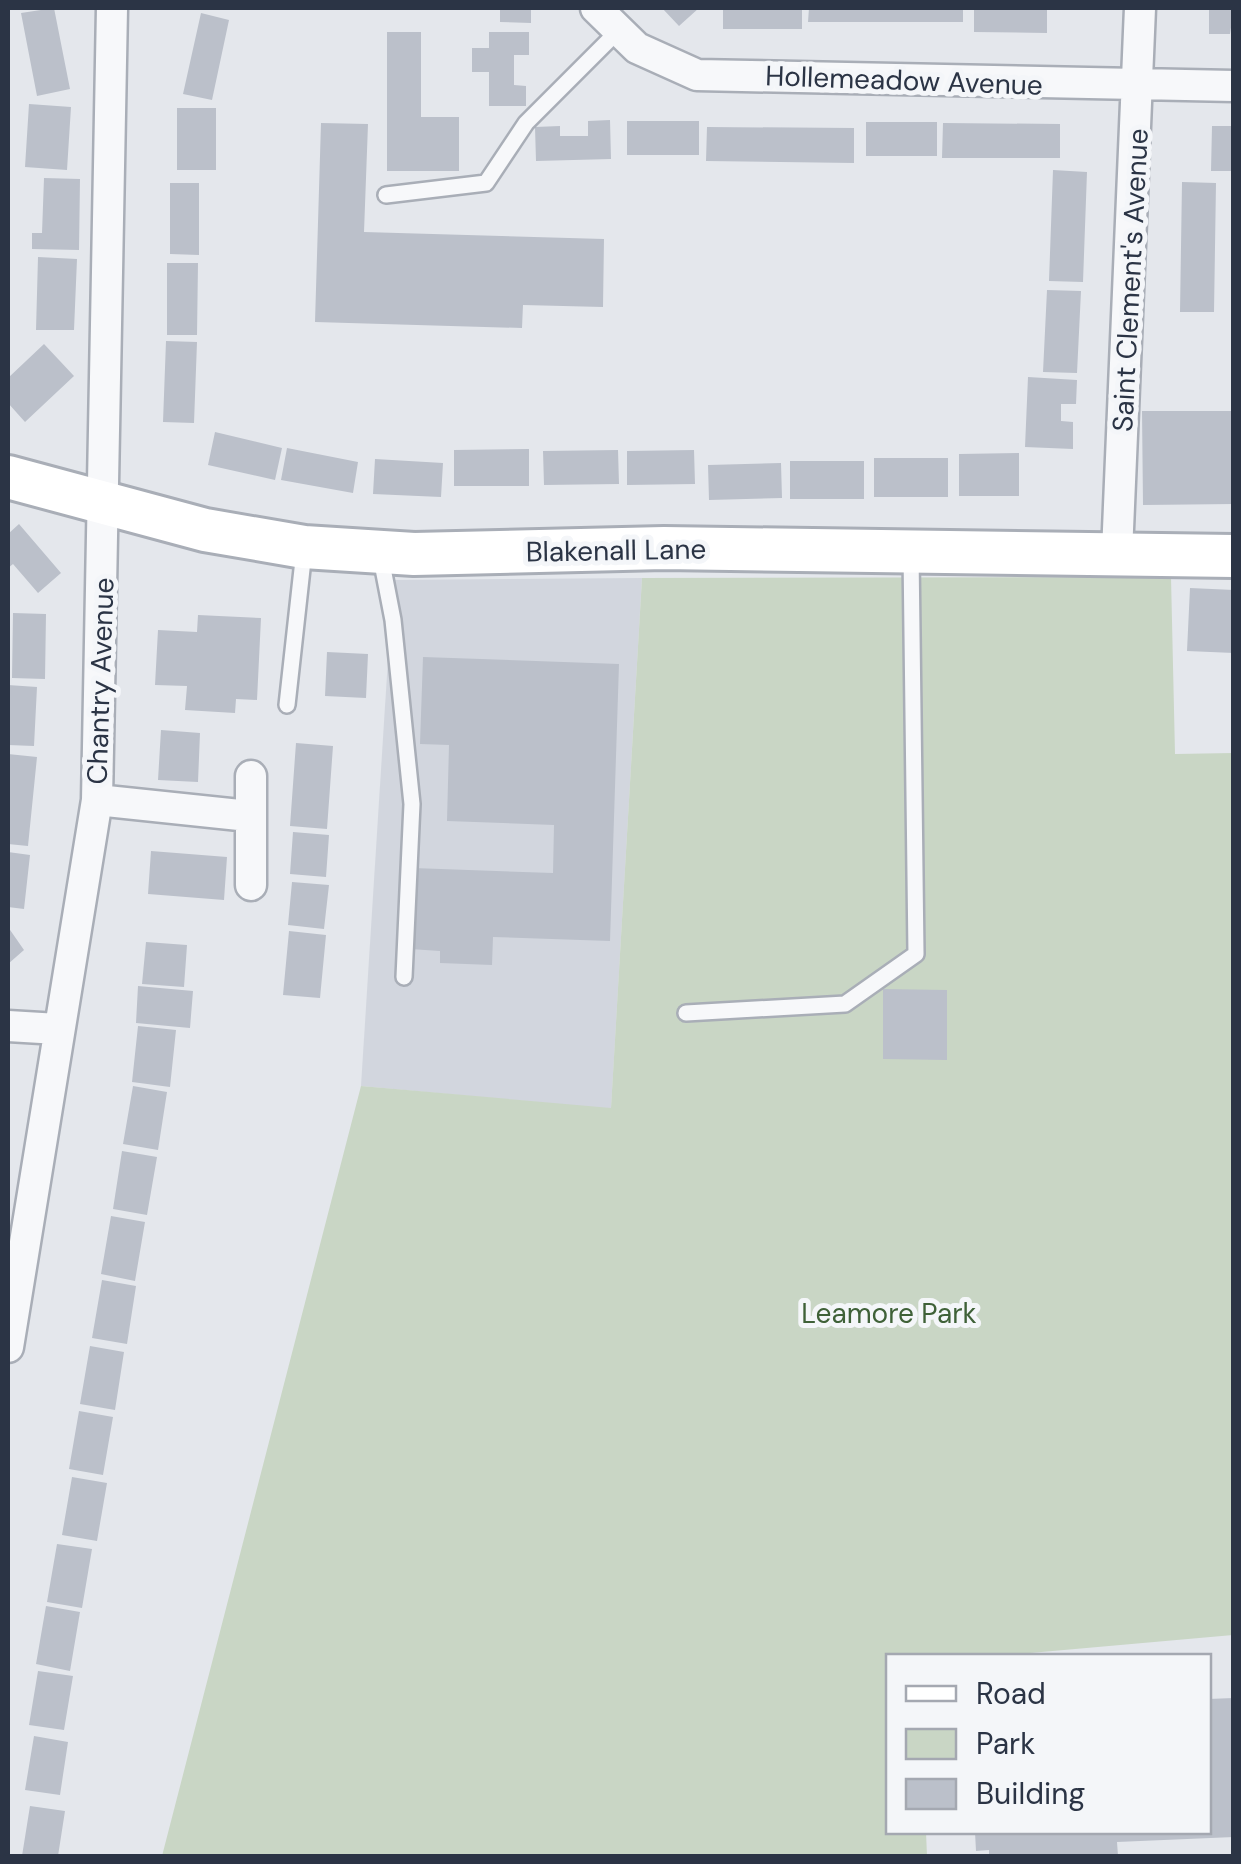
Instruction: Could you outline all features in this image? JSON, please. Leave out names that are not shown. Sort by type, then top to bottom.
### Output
[{"type":"street","name":"Chantry Avenue","points":[[8,1348],[97,800],[106,505],[112,8]]},
{"type":"street","name":"Hollemeadow Avenue","points":[[596,8],[637,48],[697,74],[1234,86]]},
{"type":"street","name":"Saint Clement's Avenue","points":[[1116,552],[1140,8]]},
{"type":"street","name":"Blakenall Lane","points":[[8,477],[206,530],[304,547],[380,552],[911,550],[1234,556]]},
{"type":"street","points":[[251,776],[252,885]]},
{"type":"street","points":[[97,800],[249,816]]},
{"type":"street","points":[[8,1026],[58,1030]]},
{"type":"lane","points":[[386,194],[486,183],[526,123],[619,30]]},
{"type":"lane","points":[[287,704],[304,547]]},
{"type":"lane","points":[[686,1013],[844,1004],[916,954],[911,550]]},
{"type":"lane","points":[[380,552],[392,620],[412,804],[404,976]]},
{"type":"shaded area","points":[[642,578],[611,1109],[361,1086],[393,580]]},
{"type":"green space","name":"Leamore Park","points":[[1171,577],[1175,754],[1233,753],[1233,1635],[1019,1654],[886,1654],[886,1834],[926,1834],[927,1856],[162,1856],[361,1086],[611,1108],[642,578]]},
{"type":"building","points":[[54,8],[70,89],[37,96],[21,13]]},
{"type":"building","points":[[500,8],[531,8],[531,23],[500,22]]},
{"type":"building","points":[[662,8],[699,8],[679,26]]},
{"type":"building","points":[[723,8],[802,8],[802,29],[723,29]]},
{"type":"building","points":[[809,8],[963,8],[963,22],[808,22]]},
{"type":"building","points":[[974,8],[1047,8],[1047,33],[974,32]]},
{"type":"building","points":[[1209,8],[1234,8],[1230,34],[1209,34]]},
{"type":"building","points":[[201,13],[229,20],[212,100],[183,94]]},
{"type":"building","points":[[387,32],[421,32],[421,117],[459,117],[459,171],[387,171]]},
{"type":"building","points":[[489,32],[529,32],[529,55],[514,55],[514,85],[526,86],[526,106],[489,106],[489,72],[472,72],[472,48],[489,48]]},
{"type":"building","points":[[29,104],[71,107],[67,170],[25,167]]},
{"type":"building","points":[[177,108],[216,108],[216,170],[177,170]]},
{"type":"building","points":[[610,120],[611,159],[536,161],[535,127],[560,126],[560,136],[588,136],[588,121]]},
{"type":"building","points":[[627,121],[699,121],[699,155],[627,155]]},
{"type":"building","points":[[866,122],[937,122],[937,156],[866,156]]},
{"type":"building","points":[[321,123],[368,124],[364,232],[604,239],[603,307],[523,305],[522,328],[315,322]]},
{"type":"building","points":[[943,123],[1060,124],[1060,158],[942,158]]},
{"type":"building","points":[[1212,126],[1234,126],[1234,171],[1211,171]]},
{"type":"building","points":[[707,127],[854,128],[854,163],[706,161]]},
{"type":"building","points":[[1053,170],[1087,172],[1083,282],[1049,281]]},
{"type":"building","points":[[44,178],[80,179],[79,250],[32,249],[32,233],[42,233]]},
{"type":"building","points":[[1182,182],[1216,183],[1214,312],[1180,312]]},
{"type":"building","points":[[170,183],[199,183],[199,255],[170,254]]},
{"type":"building","points":[[38,257],[77,259],[74,330],[36,330]]},
{"type":"building","points":[[167,263],[198,263],[197,335],[167,335]]},
{"type":"building","points":[[1047,290],[1081,291],[1077,373],[1043,372]]},
{"type":"building","points":[[166,341],[197,342],[194,423],[163,422]]},
{"type":"building","points":[[44,344],[74,376],[25,422],[8,403],[8,378]]},
{"type":"building","points":[[1028,377],[1077,380],[1076,404],[1061,404],[1061,421],[1073,422],[1073,449],[1025,447]]},
{"type":"building","points":[[1142,411],[1234,411],[1234,504],[1143,505]]},
{"type":"building","points":[[215,432],[282,448],[275,480],[208,465]]},
{"type":"building","points":[[287,448],[358,462],[353,493],[281,480]]},
{"type":"building","points":[[529,449],[529,486],[454,486],[454,450]]},
{"type":"building","points":[[618,450],[619,484],[544,485],[543,451]]},
{"type":"building","points":[[694,450],[695,484],[627,485],[627,451]]},
{"type":"building","points":[[1019,453],[1019,496],[959,496],[959,454]]},
{"type":"building","points":[[874,458],[948,458],[948,497],[874,497]]},
{"type":"building","points":[[375,459],[443,463],[441,497],[373,494]]},
{"type":"building","points":[[790,461],[864,461],[864,499],[790,499]]},
{"type":"building","points":[[781,463],[782,498],[709,500],[708,465]]},
{"type":"building","points":[[19,524],[61,573],[38,593],[13,564],[8,568],[8,534]]},
{"type":"building","points":[[1190,588],[1234,590],[1234,653],[1187,651]]},
{"type":"building","points":[[13,613],[46,614],[45,679],[12,678]]},
{"type":"building","points":[[198,615],[261,618],[257,700],[236,699],[235,713],[185,710],[187,686],[155,685],[158,630],[197,632]]},
{"type":"building","points":[[327,652],[368,654],[366,698],[325,696]]},
{"type":"building","points":[[423,657],[619,664],[610,941],[493,937],[492,965],[440,963],[440,951],[410,949],[413,868],[553,873],[554,825],[447,821],[449,745],[420,744]]},
{"type":"building","points":[[8,685],[37,687],[34,746],[8,745]]},
{"type":"building","points":[[161,730],[200,733],[198,782],[158,780]]},
{"type":"building","points":[[296,743],[333,746],[327,829],[290,826]]},
{"type":"building","points":[[8,754],[37,757],[28,846],[8,844]]},
{"type":"building","points":[[293,832],[329,835],[326,877],[290,874]]},
{"type":"building","points":[[151,851],[227,857],[224,900],[148,894]]},
{"type":"building","points":[[8,852],[30,855],[24,909],[8,907]]},
{"type":"building","points":[[292,882],[329,885],[324,929],[288,925]]},
{"type":"building","points":[[8,927],[24,950],[8,964]]},
{"type":"building","points":[[289,931],[326,935],[320,998],[283,995]]},
{"type":"building","points":[[146,942],[187,945],[184,987],[142,984]]},
{"type":"building","points":[[138,986],[193,991],[190,1028],[136,1023]]},
{"type":"building","points":[[883,989],[947,990],[947,1060],[883,1059]]},
{"type":"building","points":[[138,1026],[176,1030],[170,1087],[132,1082]]},
{"type":"building","points":[[133,1086],[167,1092],[158,1150],[123,1144]]},
{"type":"building","points":[[122,1151],[157,1157],[147,1215],[113,1209]]},
{"type":"building","points":[[111,1216],[145,1222],[135,1281],[101,1274]]},
{"type":"building","points":[[102,1280],[136,1286],[127,1344],[92,1338]]},
{"type":"building","points":[[90,1346],[124,1352],[115,1410],[80,1404]]},
{"type":"building","points":[[79,1411],[113,1417],[103,1475],[69,1469]]},
{"type":"building","points":[[72,1477],[107,1483],[97,1541],[62,1535]]},
{"type":"building","points":[[57,1544],[92,1549],[82,1608],[47,1602]]},
{"type":"building","points":[[46,1606],[80,1612],[70,1671],[36,1664]]},
{"type":"building","points":[[38,1671],[73,1676],[64,1730],[29,1725]]},
{"type":"building","points":[[1234,1698],[1234,1837],[1117,1842],[1118,1856],[989,1856],[989,1850],[976,1851],[975,1834],[1211,1834],[1211,1699]]},
{"type":"building","points":[[34,1736],[68,1742],[60,1795],[25,1790]]},
{"type":"building","points":[[30,1806],[65,1811],[58,1856],[22,1856]]}]
